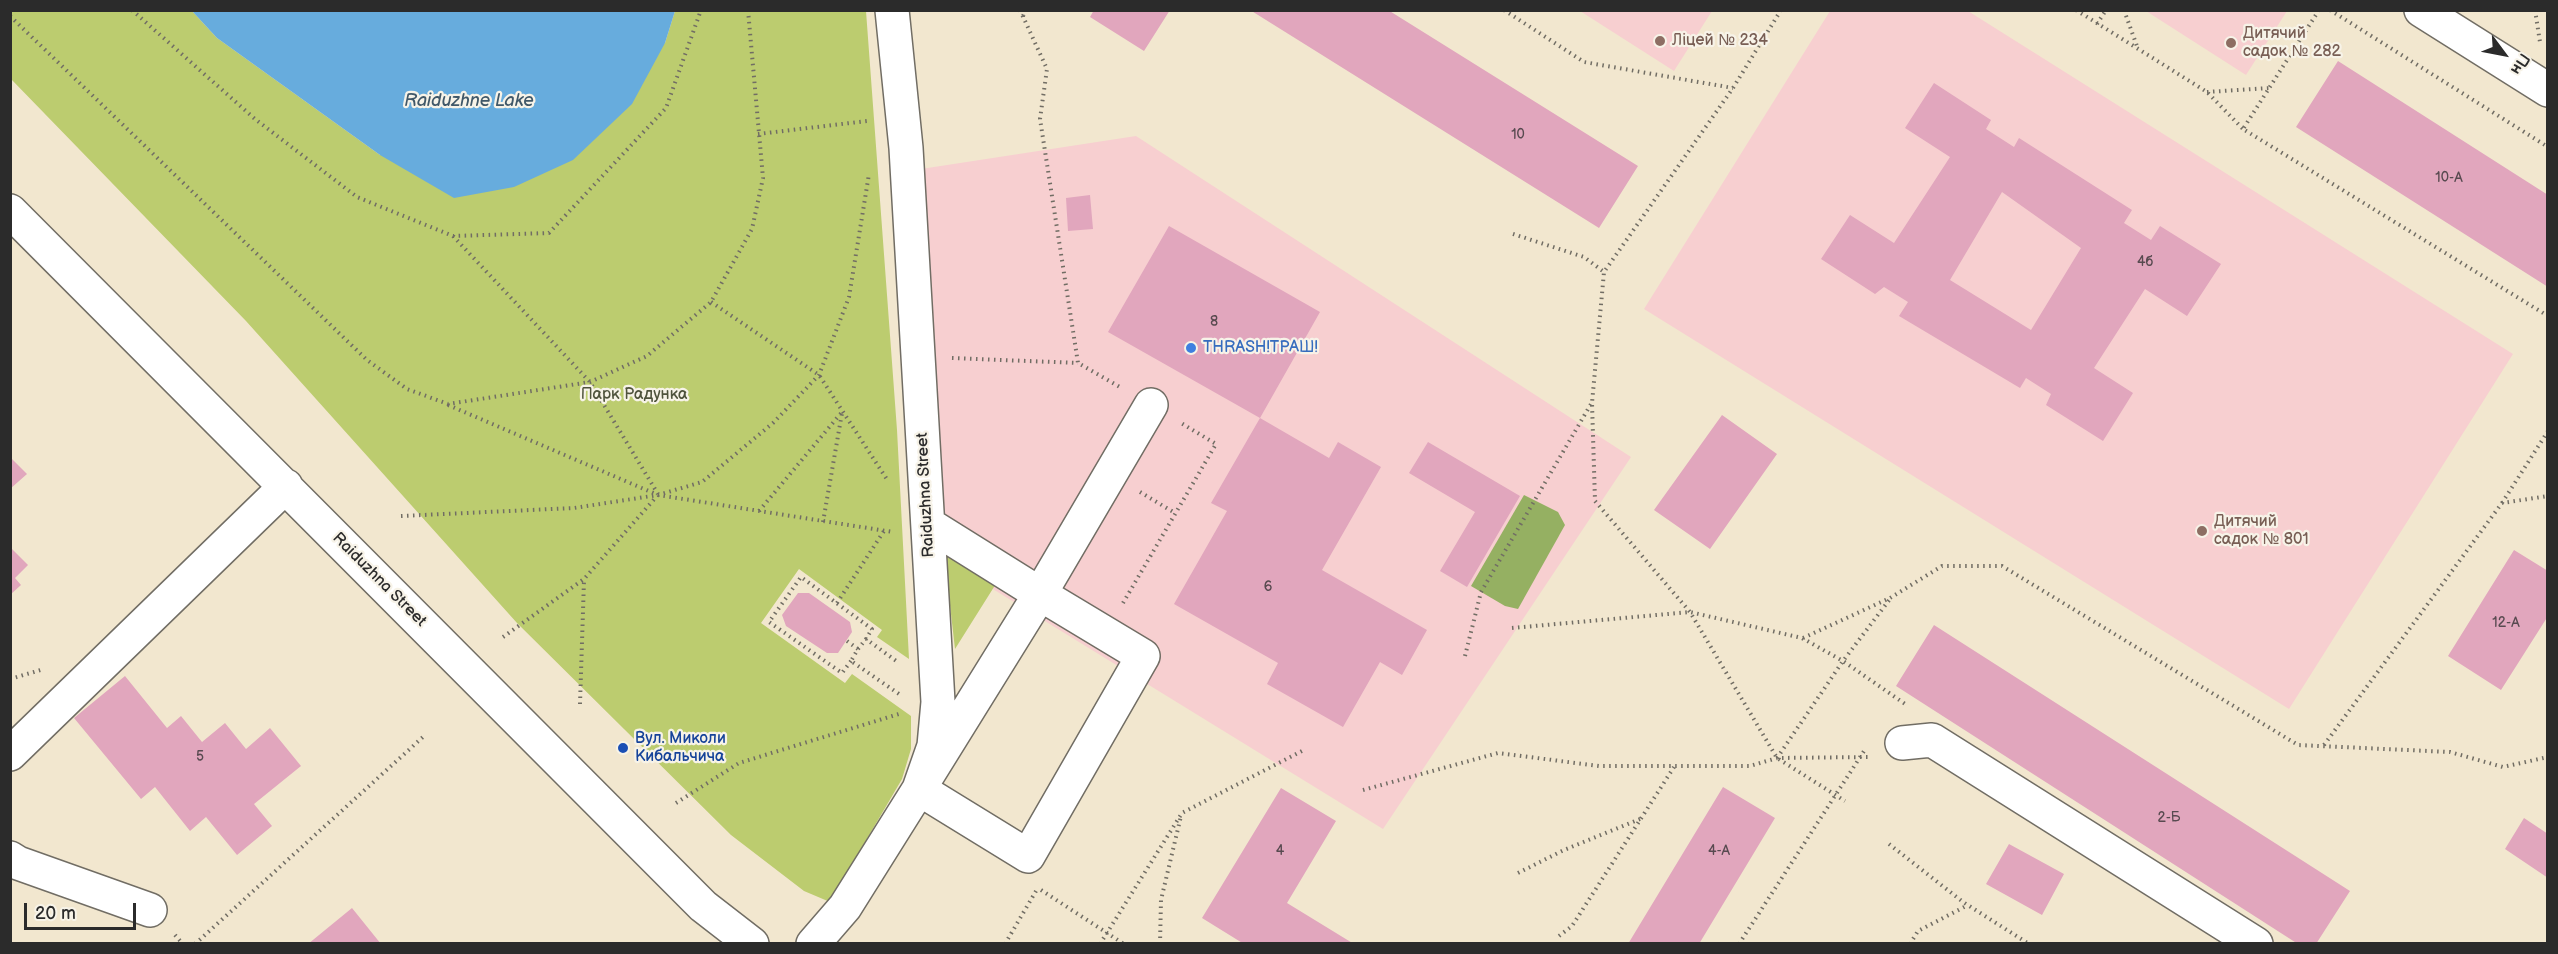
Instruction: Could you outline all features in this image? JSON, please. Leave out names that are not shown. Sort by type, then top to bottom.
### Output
[{"type":"street","name":"Raiduzhna Street","points":[[813,944],[845,907],[919,789],[934,746],[938,702],[906,148],[892,10]]},
{"type":"street","points":[[2421,10],[2547,90]]},
{"type":"street","name":"Raiduzhna Street","points":[[10,211],[703,906],[752,944]]},
{"type":"street","points":[[928,524],[1041,594],[1143,656],[1028,856],[919,789],[1041,594],[1151,405]]},
{"type":"street","points":[[10,754],[286,486]]},
{"type":"street","points":[[1902,742],[1932,740],[2256,944]]},
{"type":"street","points":[[10,858],[150,910]]},
{"type":"path","points":[[132,10],[255,119],[357,197],[453,237],[590,381],[658,495]]},
{"type":"path","points":[[453,237],[549,233],[666,108],[701,10]]},
{"type":"path","points":[[447,404],[590,381],[647,356],[711,302],[752,229],[763,178],[748,10]]},
{"type":"path","points":[[1020,10],[1047,69],[1040,119]]},
{"type":"path","points":[[1023,16],[1026,10]]},
{"type":"path","points":[[1504,10],[1584,62],[1733,88]]},
{"type":"path","points":[[1781,10],[1733,88],[1604,272],[1592,403],[1595,501],[1690,612],[1777,758],[1845,801]]},
{"type":"path","points":[[2076,10],[2207,92],[2243,129],[2547,316]]},
{"type":"path","points":[[2097,24],[2106,10]]},
{"type":"path","points":[[2124,10],[2139,50]]},
{"type":"path","points":[[2243,129],[2319,10]]},
{"type":"path","points":[[2330,10],[2547,147]]},
{"type":"path","points":[[10,16],[367,360],[407,389],[658,495],[884,531],[909,532],[928,524]]},
{"type":"path","points":[[2207,92],[2270,88]]},
{"type":"path","points":[[758,134],[876,120]]},
{"type":"path","points":[[400,516],[574,508],[658,495],[702,482],[773,423],[819,375],[849,297],[870,164]]},
{"type":"path","points":[[1513,234],[1584,257],[1604,272]]},
{"type":"path","points":[[711,302],[819,375],[893,490]]},
{"type":"path","points":[[941,358],[1078,363]]},
{"type":"path","points":[[1466,656],[1481,592],[1592,403]]},
{"type":"path","points":[[759,511],[842,412]]},
{"type":"path","points":[[823,522],[842,412]]},
{"type":"path","points":[[2324,746],[2502,503],[2547,431]]},
{"type":"path","points":[[503,638],[584,579],[658,495]]},
{"type":"path","points":[[2502,503],[2547,496]]},
{"type":"path","points":[[837,603],[884,531]]},
{"type":"path","points":[[1802,638],[1890,598],[1942,566],[2002,566],[2298,745],[2450,752],[2503,767],[2547,757]]},
{"type":"path","points":[[801,577],[872,629],[866,639],[842,673],[769,622],[801,577]]},
{"type":"path","points":[[580,704],[584,579]]},
{"type":"path","points":[[1777,758],[1843,661],[1890,598]]},
{"type":"path","points":[[866,639],[908,669]]},
{"type":"path","points":[[847,641],[858,649]]},
{"type":"path","points":[[851,661],[910,701]]},
{"type":"path","points":[[676,802],[739,763],[909,711]]},
{"type":"path","points":[[195,944],[423,737]]},
{"type":"path","points":[[1739,944],[1867,747]]},
{"type":"path","points":[[1100,944],[1182,813],[1302,750]]},
{"type":"path","points":[[1363,790],[1498,753],[1599,766],[1750,766],[1777,758],[1873,757]]},
{"type":"path","points":[[1559,936],[1572,926],[1675,766]]},
{"type":"path","points":[[1160,944],[1161,900],[1182,813]]},
{"type":"path","points":[[1518,873],[1564,850],[1641,818]]},
{"type":"path","points":[[1889,844],[1968,905],[2029,944]]},
{"type":"path","points":[[1005,944],[1038,888],[1124,944]]},
{"type":"path","points":[[1910,944],[1918,931],[1968,905]]},
{"type":"shaded area","name":"Ліцей № 234","points":[[1712,10],[1674,71],[1580,11]]},
{"type":"shaded area","name":"Дитячий садок № 801","points":[[1830,11],[1968,11],[2513,354],[2289,709],[1644,309]]},
{"type":"shaded area","name":"Дитячий садок № 282","points":[[2146,11],[2287,11],[2246,75]]},
{"type":"shaded area","points":[[1136,136],[1631,457],[1383,829],[944,559],[921,169]]},
{"type":"green space","name":"Парк Радунка","points":[[11,11],[192,11],[217,38],[380,155],[665,43],[675,11],[866,11],[897,430],[909,659],[877,637],[882,630],[799,569],[761,623],[845,683],[852,674],[911,716],[911,749],[902,779],[830,902],[804,891],[731,835],[517,623],[246,321],[11,79]]},
{"type":"green space","points":[[1524,495],[1558,512],[1565,525],[1518,609],[1505,606],[1471,586]]},
{"type":"green space","points":[[943,544],[999,579],[955,649]]},
{"type":"water","name":"Raiduzhne Lake","points":[[192,11],[675,11],[665,43],[632,104],[573,160],[514,187],[454,198],[380,155],[217,38]]},
{"type":"building","points":[[1094,10],[1170,10],[1144,51],[1090,17]]},
{"type":"building","points":[[1250,10],[1388,10],[1638,166],[1599,228]]},
{"type":"building","points":[[2338,61],[2548,195],[2548,287],[2296,127]]},
{"type":"building","points":[[1934,83],[1991,120],[1986,129],[2014,147],[2019,138],[2132,210],[2124,223],[2151,240],[2160,226],[2221,264],[2187,316],[2145,289],[2094,368],[2133,393],[2103,441],[2046,405],[2051,394],[2026,378],[2020,388],[1899,316],[1908,302],[1884,287],[1875,294],[1821,259],[1850,215],[1894,243],[1950,157],[1905,128]],"holes":[[[2002,192],[2081,248],[2031,330],[1950,280]]]},
{"type":"building","points":[[1090,195],[1093,229],[1068,231],[1066,198]]},
{"type":"building","points":[[1169,226],[1320,312],[1260,418],[1108,332]]},
{"type":"building","points":[[1722,415],[1777,454],[1710,549],[1654,510]]},
{"type":"building","points":[[1260,418],[1329,458],[1338,442],[1381,467],[1322,570],[1427,630],[1402,675],[1380,662],[1343,727],[1267,684],[1278,663],[1174,604],[1227,511],[1211,503]]},
{"type":"building","points":[[1428,442],[1520,496],[1467,587],[1440,571],[1475,512],[1409,473]]},
{"type":"building","points":[[10,457],[27,474],[10,489]]},
{"type":"building","points":[[10,547],[28,565],[15,578],[21,585],[10,595]]},
{"type":"building","points":[[2514,550],[2548,571],[2548,616],[2501,690],[2448,656]]},
{"type":"building","points":[[798,593],[809,593],[850,622],[852,632],[838,653],[827,653],[786,626],[782,615]]},
{"type":"building","points":[[1934,625],[2350,891],[2316,944],[2298,944],[1896,686]]},
{"type":"building","points":[[125,676],[167,728],[181,716],[202,742],[225,723],[246,749],[270,728],[301,766],[254,804],[272,826],[237,855],[206,817],[190,831],[155,787],[141,799],[74,718]]},
{"type":"building","points":[[1723,787],[1775,818],[1699,944],[1628,944]]},
{"type":"building","points":[[1281,788],[1336,821],[1287,903],[1354,944],[1244,944],[1202,918]]},
{"type":"building","points":[[2524,818],[2548,834],[2548,878],[2505,849]]},
{"type":"building","points":[[2009,844],[2064,874],[2042,915],[1986,884]]},
{"type":"building","points":[[352,908],[381,944],[308,944]]},
{"type":"place","name":"Ліцей № 234","points":[[1660,41]]},
{"type":"place","name":"Дитячий садок № 282","points":[[2231,43]]},
{"type":"place","name":"ТHRASH!ТРАШ!","points":[[1191,348]]},
{"type":"place","name":"Дитячий садок № 801","points":[[2202,531]]},
{"type":"place","name":"Вул. Миколи Кибальчича","points":[[623,748]]}]
